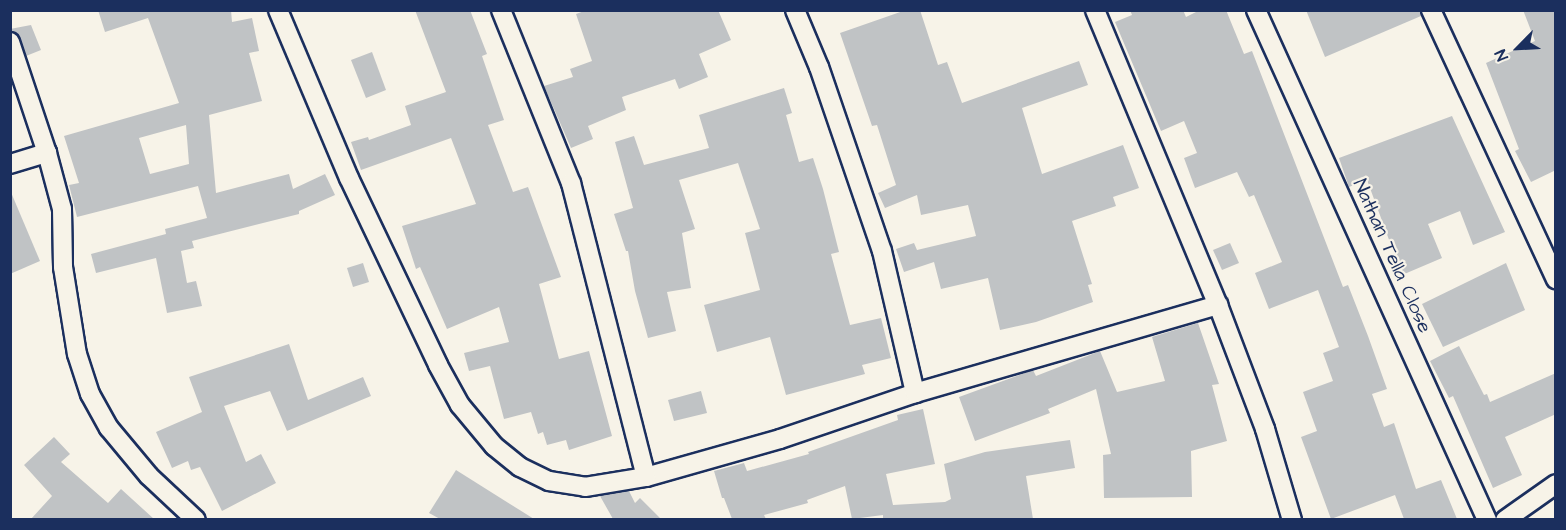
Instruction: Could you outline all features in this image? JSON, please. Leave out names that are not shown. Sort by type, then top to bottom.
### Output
[{"type":"street","points":[[278,10],[349,178],[438,365],[460,405],[494,446],[520,466],[549,481],[585,487],[646,477],[780,439],[915,393],[1218,305]]},
{"type":"street","points":[[501,10],[571,183],[646,477]]},
{"type":"street","points":[[795,10],[819,67],[882,251],[915,393]]},
{"type":"street","points":[[1095,10],[1218,305],[1265,429],[1292,519]]},
{"type":"street","name":"Nathan Tella Close","points":[[1256,10],[1487,519]]},
{"type":"street","points":[[1431,10],[1556,279]]},
{"type":"street","points":[[10,42],[47,153],[62,208],[63,267],[77,354],[90,394],[109,428],[150,476],[196,519]]},
{"type":"street","points":[[10,164],[47,153]]},
{"type":"street","points":[[1505,519],[1556,484]]},
{"type":"building","points":[[98,10],[231,10],[232,22],[252,18],[259,51],[249,53],[262,101],[209,115],[216,193],[289,174],[293,189],[325,174],[335,195],[299,211],[299,214],[192,241],[194,248],[181,251],[187,283],[196,281],[202,306],[167,313],[156,258],[96,273],[91,254],[166,234],[165,229],[207,218],[198,186],[77,217],[69,185],[79,183],[64,136],[179,103],[148,18],[105,32]],"holes":[[[186,125],[189,164],[150,174],[139,138]]]},
{"type":"building","points":[[415,10],[470,10],[487,54],[482,56],[504,120],[488,125],[513,192],[528,187],[561,277],[539,284],[559,359],[589,351],[612,436],[569,450],[566,440],[547,445],[543,432],[538,434],[531,412],[504,419],[490,366],[469,371],[464,353],[509,342],[499,307],[447,329],[420,267],[416,269],[402,226],[476,204],[451,138],[361,170],[351,142],[368,137],[369,140],[411,125],[405,106],[446,92]]},
{"type":"building","points":[[587,10],[718,10],[731,40],[699,54],[708,77],[679,89],[675,79],[622,97],[626,110],[588,126],[593,139],[571,148],[544,86],[573,77],[570,69],[592,61],[576,14]]},
{"type":"building","points":[[906,10],[920,10],[938,65],[947,62],[962,103],[1079,61],[1088,85],[1022,108],[1042,174],[1123,145],[1139,188],[1113,197],[1116,206],[1072,221],[1092,284],[1088,285],[1093,302],[1036,322],[1000,330],[988,278],[941,289],[934,262],[904,272],[896,249],[914,243],[917,250],[976,236],[968,205],[921,215],[917,195],[885,208],[878,193],[896,185],[877,125],[872,126],[840,33]]},
{"type":"building","points":[[1130,10],[1183,10],[1186,17],[1200,10],[1226,10],[1244,54],[1252,51],[1343,287],[1348,285],[1368,336],[1387,389],[1372,394],[1384,427],[1394,423],[1416,489],[1441,480],[1457,519],[1404,519],[1395,495],[1331,519],[1301,437],[1317,431],[1303,392],[1333,381],[1323,353],[1339,347],[1318,290],[1269,309],[1255,273],[1282,262],[1254,195],[1249,197],[1237,172],[1195,188],[1184,158],[1197,153],[1184,121],[1161,131],[1115,22],[1132,15]]},
{"type":"building","points":[[1306,10],[1420,10],[1421,16],[1325,57]]},
{"type":"building","points":[[1523,10],[1556,10],[1556,170],[1531,182],[1515,151],[1519,149],[1486,63],[1535,41]]},
{"type":"building","points":[[31,25],[41,50],[26,56],[20,38],[10,29]]},
{"type":"building","points":[[372,52],[386,90],[366,98],[351,60]]},
{"type":"building","points":[[784,88],[792,113],[786,115],[799,162],[813,158],[823,189],[839,252],[831,254],[850,325],[881,318],[891,358],[862,365],[865,374],[786,395],[770,337],[717,352],[704,305],[760,290],[745,233],[760,229],[738,163],[679,180],[695,229],[682,233],[691,288],[667,292],[676,331],[648,338],[635,291],[628,251],[626,251],[614,214],[633,208],[615,142],[634,136],[644,165],[709,148],[699,115]]},
{"type":"building","points":[[1452,116],[1505,232],[1473,245],[1460,211],[1428,224],[1442,258],[1402,275],[1367,180],[1349,187],[1339,158]]},
{"type":"building","points":[[10,190],[40,261],[10,274]]},
{"type":"building","points":[[1230,243],[1239,263],[1222,270],[1213,250]]},
{"type":"building","points":[[363,263],[369,282],[353,287],[347,268]]},
{"type":"building","points":[[1506,263],[1525,310],[1443,347],[1422,304]]},
{"type":"building","points":[[1198,323],[1219,384],[1212,385],[1227,441],[1191,451],[1192,497],[1104,498],[1103,455],[1111,454],[1096,389],[1048,409],[1050,413],[975,441],[959,397],[1033,370],[1036,376],[1100,351],[1117,392],[1165,381],[1152,337]]},
{"type":"building","points":[[289,344],[308,400],[363,377],[371,396],[287,431],[270,391],[224,406],[246,462],[261,454],[276,483],[222,511],[200,467],[191,470],[188,461],[172,468],[156,432],[202,412],[189,377]]},
{"type":"building","points":[[1459,346],[1484,395],[1487,394],[1490,402],[1556,373],[1556,414],[1505,437],[1522,475],[1493,488],[1453,396],[1449,398],[1430,361]]},
{"type":"building","points":[[701,391],[707,413],[674,421],[668,400]]},
{"type":"building","points":[[923,409],[935,464],[886,474],[893,505],[945,502],[951,499],[944,464],[985,452],[1070,440],[1075,468],[1026,476],[1033,519],[883,519],[883,515],[852,519],[845,486],[807,500],[808,503],[764,515],[766,519],[732,519],[724,498],[722,498],[714,471],[744,463],[747,471],[809,454],[808,452],[898,420],[897,415]]},
{"type":"building","points":[[54,437],[70,454],[61,462],[108,503],[121,489],[154,519],[31,519],[52,496],[24,465]]},
{"type":"building","points":[[456,470],[534,519],[440,519],[429,513]]},
{"type":"building","points":[[629,491],[635,503],[640,498],[661,519],[613,519],[600,496]]}]
